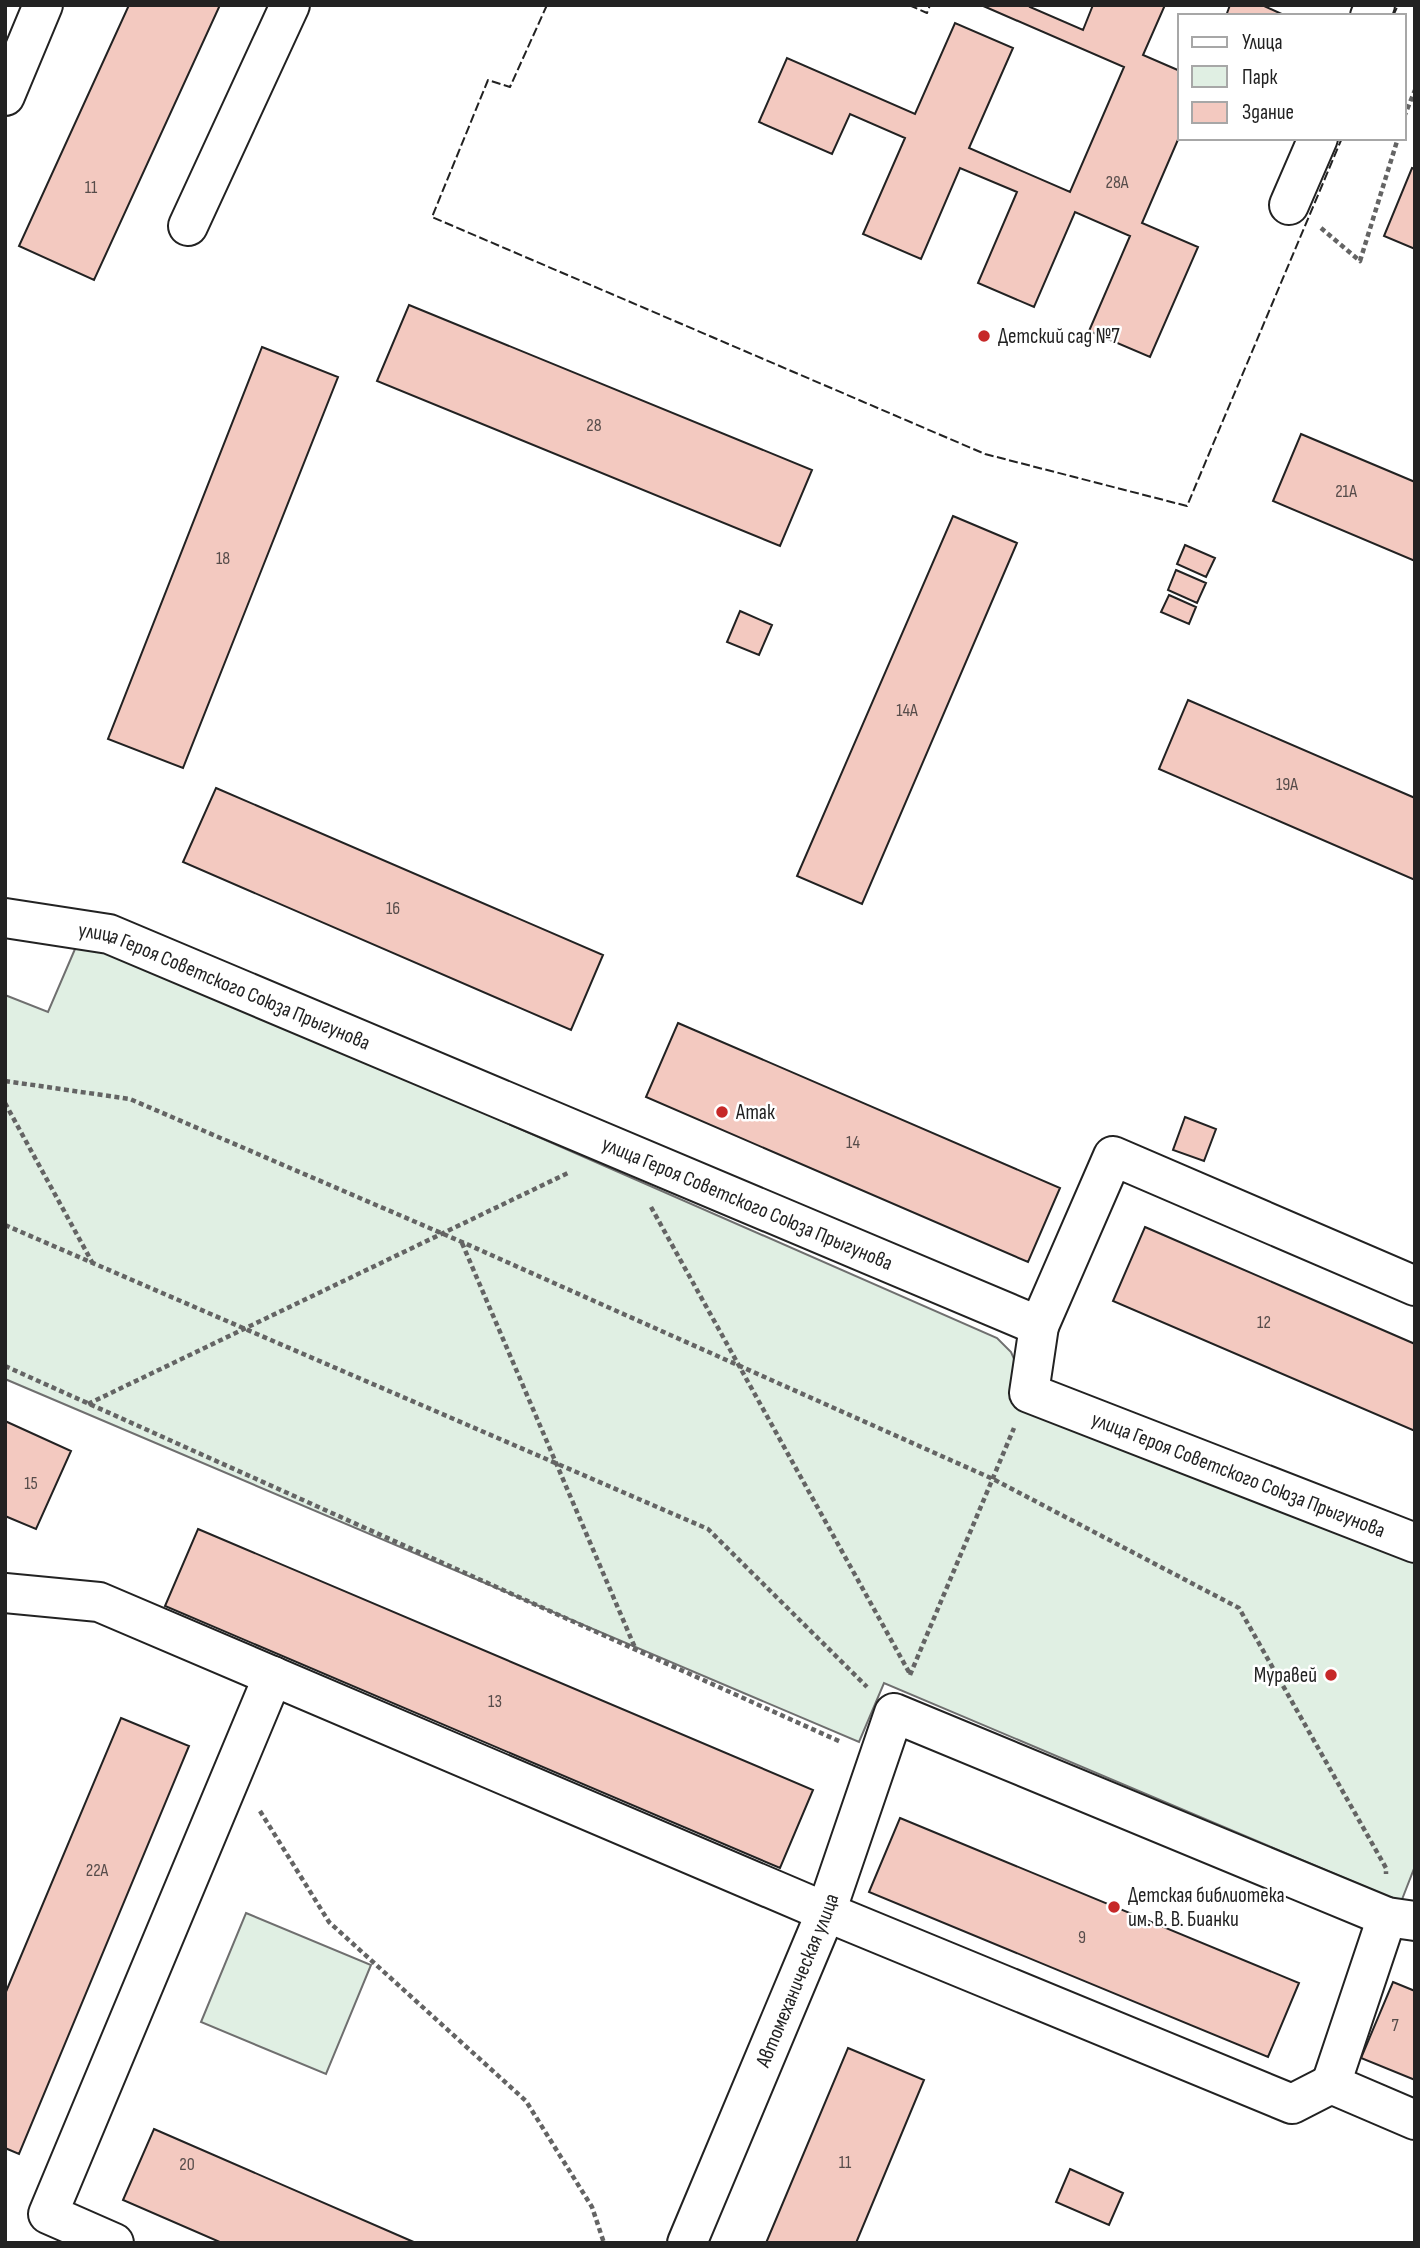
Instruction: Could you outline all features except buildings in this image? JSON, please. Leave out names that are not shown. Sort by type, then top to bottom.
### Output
[{"type":"street","points":[[5,96],[43,5]]},
{"type":"street","points":[[188,226],[290,5]]},
{"type":"street","points":[[1289,205],[1317,140]]},
{"type":"street","name":"улица Героя Советского Союза Прыгунова","points":[[5,918],[109,934],[1039,1326]]},
{"type":"street","points":[[1029,1393],[1039,1326],[1113,1156],[1415,1286]]},
{"type":"street","name":"улица Героя Советского Союза Прыгунова","points":[[1029,1393],[1415,1543]]},
{"type":"street","points":[[5,1593],[99,1602],[826,1912],[1292,2104],[1331,2084],[1401,1919],[894,1713]]},
{"type":"street","points":[[96,2239],[48,2214],[273,1676]]},
{"type":"street","name":"Автомеханическая улица","points":[[687,2243],[826,1912],[894,1713]]},
{"type":"street","points":[[1331,2084],[1415,2120]]},
{"type":"path","points":[[1406,112],[1415,90]]},
{"type":"path","points":[[1289,205],[1360,261],[1397,140]]},
{"type":"path","points":[[5,1081],[130,1099],[462,1242],[993,1479],[1239,1608],[1386,1868],[1401,1919]]},
{"type":"path","points":[[5,1102],[92,1263]]},
{"type":"path","points":[[88,1404],[618,1149],[910,1674]]},
{"type":"path","points":[[5,1225],[708,1529],[894,1713],[1029,1393]]},
{"type":"path","points":[[462,1242],[636,1650]]},
{"type":"path","points":[[5,1366],[878,1759]]},
{"type":"path","points":[[234,1769],[329,1922],[526,2101],[592,2207],[604,2243]]},
{"type":"green space","points":[[103,946],[997,1338],[1011,1352],[1019,1370],[1415,1552],[1415,1866],[1401,1902],[884,1683],[859,1742],[5,1379],[5,995],[48,1012],[75,949]]},
{"type":"green space","points":[[246,1913],[371,1965],[326,2074],[201,2022]]},
{"type":"fence","points":[[547,5],[510,87],[488,80],[432,217],[985,454],[1187,506],[1341,140]]},
{"type":"fence","points":[[909,5],[927,13],[930,5]]},
{"type":"fence","points":[[1394,14],[1398,5]]},
{"type":"place","name":"Детский сад №7","points":[[984,336]]},
{"type":"place","name":"Атак","points":[[722,1112]]},
{"type":"place","name":"Муравей","points":[[1331,1675]]},
{"type":"place","name":"Детская библиотека им. В. В. Бианки","points":[[1114,1907]]}]
